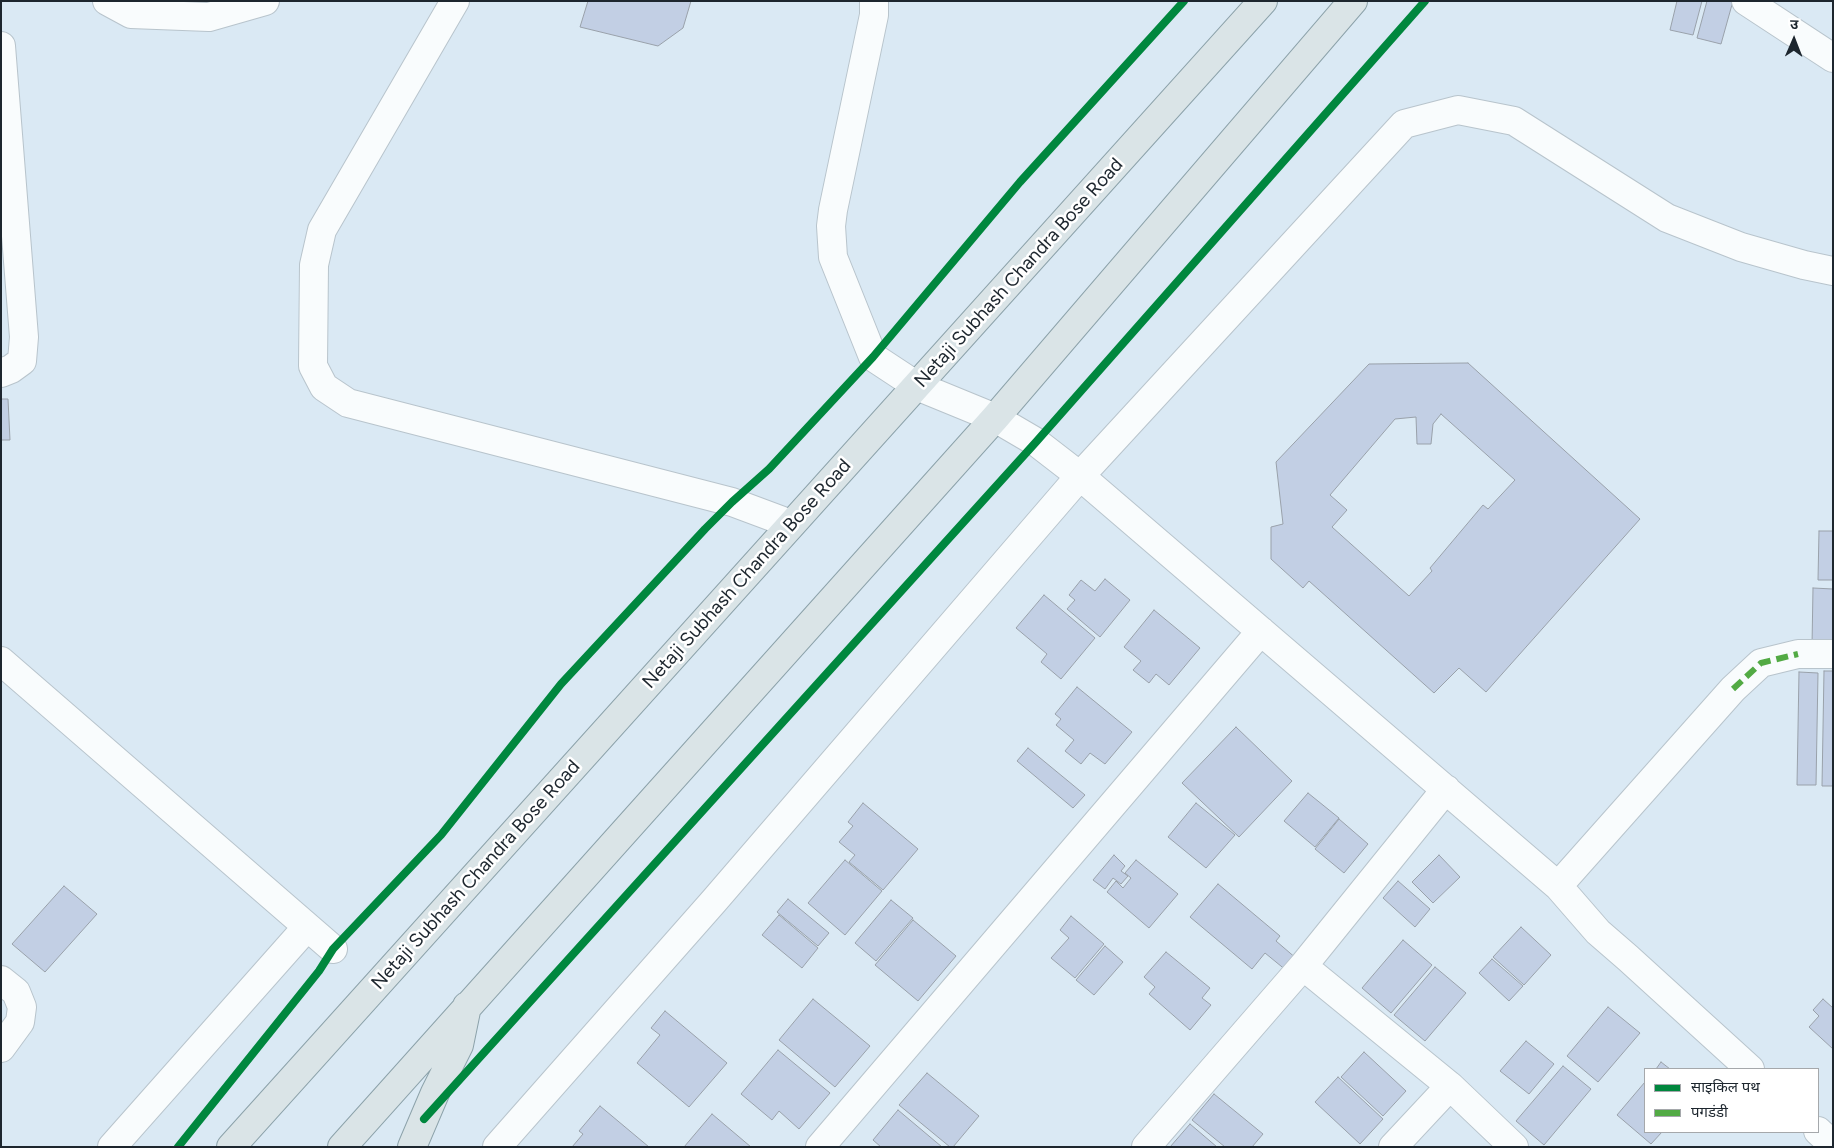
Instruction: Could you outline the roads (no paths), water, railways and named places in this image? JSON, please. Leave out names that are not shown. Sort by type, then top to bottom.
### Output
[{"type":"main road","name":"Netaji Subhash Chandra Bose Road","points":[[230,1145],[1263,1]]},
{"type":"main road","points":[[342,1147],[467,1005],[995,418],[1353,1]]},
{"type":"main road","points":[[412,1147],[435,1093],[459,1045],[467,1005]]},
{"type":"street","points":[[107,1],[131,14],[192,17],[209,17],[265,1]]},
{"type":"street","points":[[455,1],[322,230],[314,265],[313,366],[324,387],[348,403],[732,502],[791,524]]},
{"type":"street","points":[[874,1],[874,15],[833,210],[831,242],[833,257],[873,357],[917,386],[995,418],[1036,442],[1080,476],[1558,886],[1598,932],[1749,1068]]},
{"type":"street","points":[[1746,1],[1833,58]]},
{"type":"street","points":[[1,46],[24,337],[22,361],[11,370],[1,373]]},
{"type":"street","points":[[497,1147],[714,901],[1080,476],[1404,124],[1458,110],[1514,121],[1668,218],[1742,247],[1804,265],[1833,271]]},
{"type":"street","points":[[820,1147],[1262,631]]},
{"type":"street","points":[[1558,886],[1732,689],[1761,663],[1798,654],[1833,654]]},
{"type":"street","points":[[1,662],[333,949]]},
{"type":"street","points":[[1146,1147],[1303,966],[1446,789]]},
{"type":"street","points":[[127,1142],[307,927]]},
{"type":"street","points":[[1303,966],[1450,1086],[1514,1147]]},
{"type":"street","points":[[1,980],[16,992],[22,1007],[20,1022],[1,1048]]},
{"type":"street","points":[[1393,1147],[1450,1086]]}]
